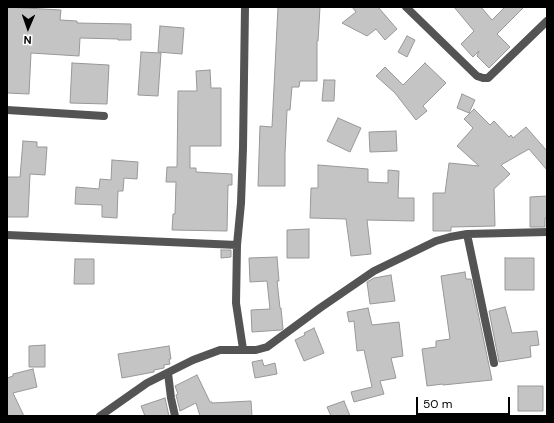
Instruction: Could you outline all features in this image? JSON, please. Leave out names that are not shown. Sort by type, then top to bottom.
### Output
[{"type":"street","points":[[242,349],[236,303],[237,245],[241,203],[245,7]]},
{"type":"street","points":[[406,7],[478,76],[483,78],[488,78],[547,21]]},
{"type":"street","points":[[7,110],[104,116]]},
{"type":"street","points":[[100,416],[147,384],[193,360],[220,350],[256,350],[267,347],[374,271],[436,241],[467,234],[547,232]]},
{"type":"street","points":[[467,234],[494,363]]},
{"type":"street","points":[[7,236],[237,245]]},
{"type":"street","points":[[168,373],[175,416]]},
{"type":"building","points":[[7,7],[61,10],[60,20],[77,21],[77,23],[131,24],[131,40],[80,38],[79,56],[31,53],[29,94],[7,93]]},
{"type":"building","points":[[278,7],[320,7],[317,41],[317,81],[300,81],[299,87],[292,87],[290,110],[287,110],[285,186],[258,186],[260,126],[272,127]]},
{"type":"building","points":[[352,7],[378,7],[397,29],[385,40],[376,29],[367,36],[342,23],[356,12]]},
{"type":"building","points":[[454,7],[481,7],[492,20],[505,7],[524,7],[497,34],[510,47],[489,68],[477,56],[479,51],[473,57],[461,44],[474,31]]},
{"type":"building","points":[[160,26],[184,28],[182,54],[158,52]]},
{"type":"building","points":[[407,36],[415,40],[407,57],[398,52]]},
{"type":"building","points":[[141,52],[161,53],[158,96],[138,95]]},
{"type":"building","points":[[72,63],[109,65],[107,104],[70,103]]},
{"type":"building","points":[[425,63],[446,83],[423,106],[427,111],[416,120],[395,93],[376,76],[385,67],[403,85]]},
{"type":"building","points":[[210,70],[211,88],[221,88],[221,146],[190,146],[190,168],[196,168],[196,172],[232,174],[232,185],[228,185],[227,231],[172,230],[173,214],[175,214],[176,182],[166,182],[167,167],[177,167],[178,91],[197,91],[196,71]]},
{"type":"building","points":[[324,80],[335,80],[334,101],[322,101]]},
{"type":"building","points":[[462,94],[475,100],[469,113],[457,108]]},
{"type":"building","points":[[474,109],[490,125],[494,121],[509,137],[511,135],[513,138],[526,127],[547,151],[547,170],[529,149],[501,165],[510,174],[494,189],[495,226],[451,227],[451,231],[433,231],[433,193],[445,193],[449,163],[479,166],[457,146],[473,128],[464,119]]},
{"type":"building","points":[[338,118],[361,128],[350,152],[327,141]]},
{"type":"building","points":[[396,131],[397,151],[370,152],[369,132]]},
{"type":"building","points":[[23,141],[37,142],[37,147],[47,147],[45,175],[30,174],[28,217],[7,217],[7,177],[20,177]]},
{"type":"building","points":[[112,160],[138,162],[137,179],[124,178],[123,191],[118,191],[117,218],[102,217],[102,205],[75,204],[76,187],[99,189],[100,179],[111,180]]},
{"type":"building","points":[[318,165],[368,169],[368,182],[388,183],[388,170],[399,171],[398,198],[414,198],[414,221],[367,220],[371,254],[351,256],[346,219],[310,218],[311,188],[318,188]]},
{"type":"building","points":[[547,196],[547,218],[545,218],[545,227],[530,227],[530,197]]},
{"type":"building","points":[[309,229],[309,258],[287,258],[287,230]]},
{"type":"building","points":[[221,250],[231,250],[231,257],[221,258]]},
{"type":"building","points":[[277,257],[279,281],[277,281],[283,329],[252,332],[251,310],[270,309],[267,281],[250,282],[249,258]]},
{"type":"building","points":[[505,258],[534,258],[534,290],[505,290]]},
{"type":"building","points":[[75,259],[94,259],[94,284],[74,284]]},
{"type":"building","points":[[465,272],[466,279],[471,279],[492,380],[427,386],[422,349],[436,347],[436,341],[450,339],[441,276]]},
{"type":"building","points":[[391,275],[395,301],[370,304],[367,282],[374,278]]},
{"type":"building","points":[[505,307],[512,333],[537,331],[539,345],[530,346],[531,357],[499,362],[489,311]]},
{"type":"building","points":[[368,308],[372,325],[399,322],[403,356],[391,358],[396,378],[380,381],[384,394],[354,402],[351,392],[372,387],[364,350],[357,351],[354,321],[349,322],[347,312]]},
{"type":"building","points":[[314,328],[324,353],[304,361],[295,340]]},
{"type":"building","points":[[45,345],[45,367],[29,367],[29,346]]},
{"type":"building","points":[[169,346],[171,359],[169,359],[170,364],[164,365],[164,368],[154,370],[154,372],[122,378],[118,354]]},
{"type":"building","points":[[262,360],[264,366],[275,363],[277,374],[255,378],[252,362]]},
{"type":"building","points":[[33,369],[37,387],[13,393],[24,416],[7,416],[7,378],[13,376],[13,374]]},
{"type":"building","points":[[197,375],[210,402],[251,401],[252,416],[200,416],[196,403],[180,411],[176,395],[178,394],[175,386]]},
{"type":"building","points":[[518,386],[543,386],[543,411],[518,411]]},
{"type":"building","points":[[165,398],[169,416],[145,416],[141,406]]},
{"type":"building","points":[[344,401],[350,416],[331,416],[327,407]]}]
